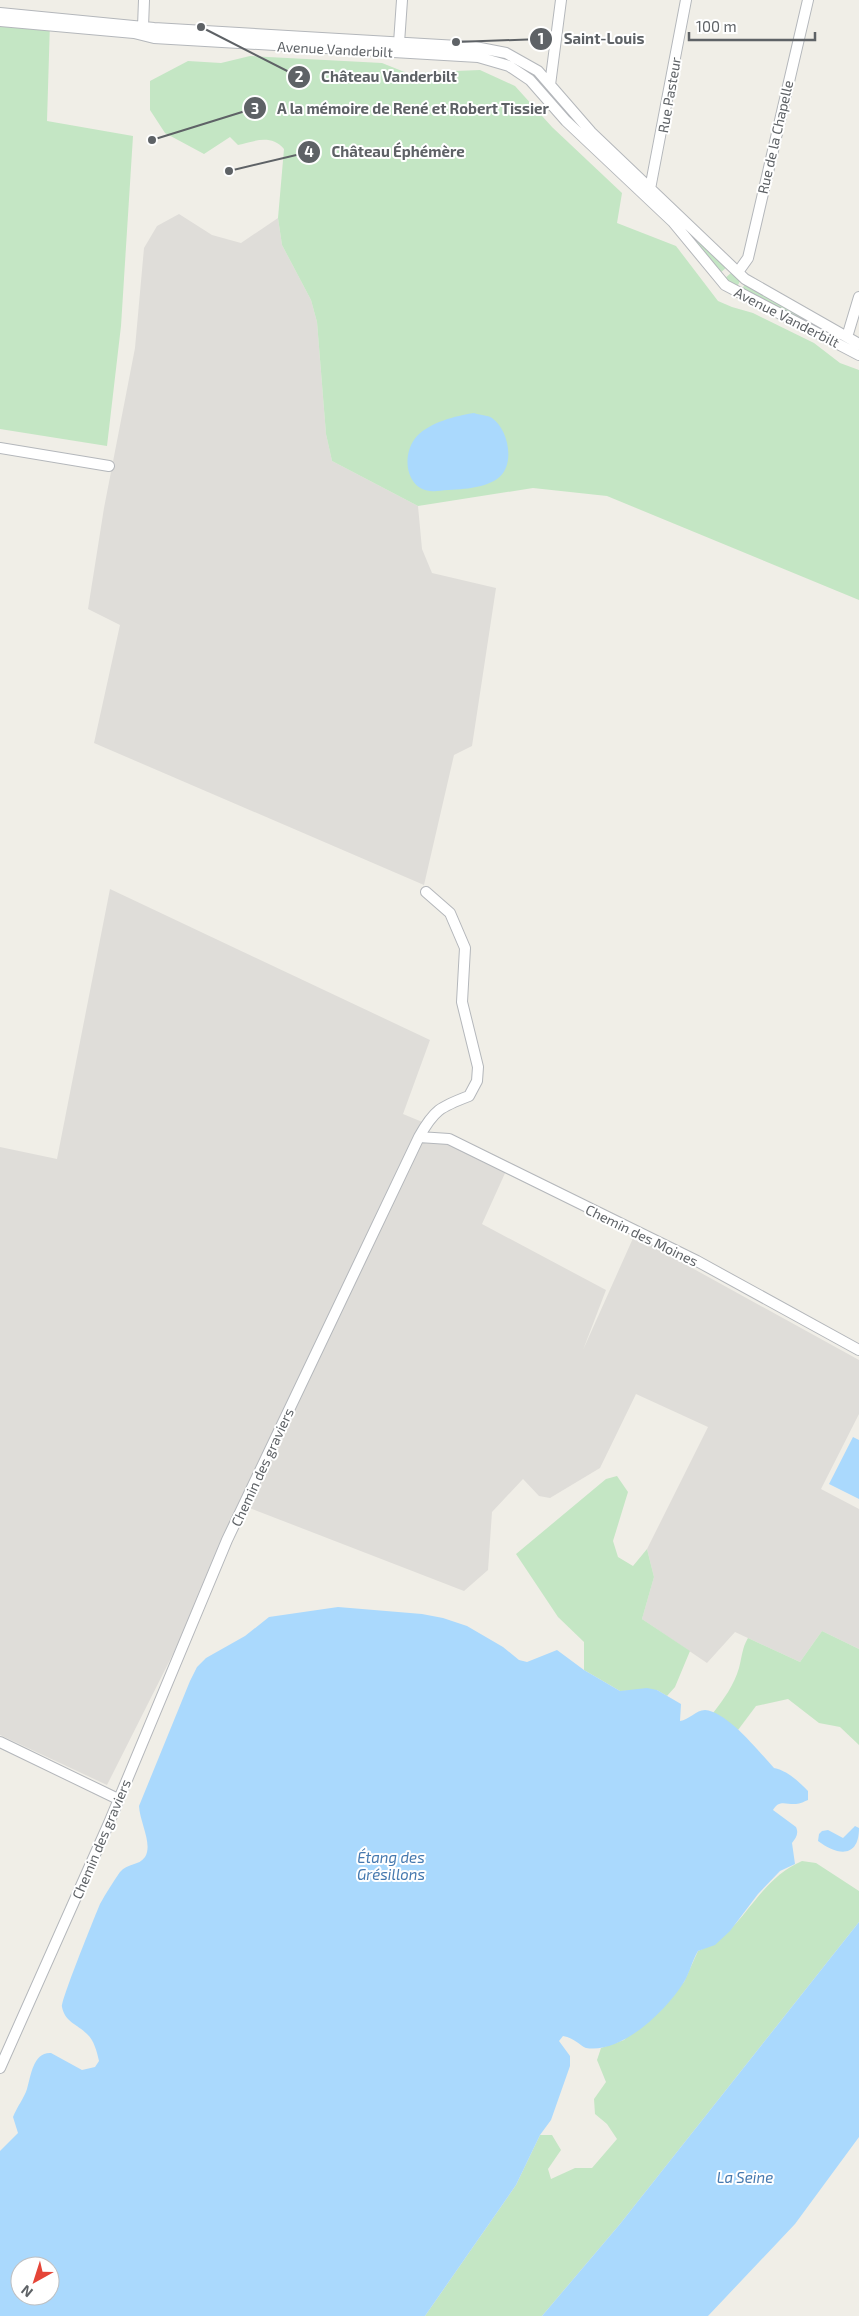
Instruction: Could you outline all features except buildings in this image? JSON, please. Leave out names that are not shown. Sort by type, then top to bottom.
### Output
[{"type":"street","points":[[143,27],[144,0]]},
{"type":"street","points":[[399,43],[402,0]]},
{"type":"street","points":[[550,85],[561,0]]},
{"type":"street","name":"Rue Pasteur","points":[[650,189],[686,0]]},
{"type":"street","name":"Rue de la Chapelle","points":[[738,272],[748,258],[808,0]]},
{"type":"street","name":"Avenue Vanderbilt","points":[[0,13],[143,27],[498,50],[528,64],[550,85],[591,132],[745,278],[859,344]]},
{"type":"street","name":"Avenue Vanderbilt","points":[[0,21],[134,33],[154,38],[478,57],[510,66],[530,80],[566,121],[673,222],[725,285],[859,355]]},
{"type":"street","points":[[847,337],[859,297]]},
{"type":"street","points":[[0,448],[109,466]]},
{"type":"street","name":"Chemin des graviers","points":[[0,2068],[118,1799],[227,1540],[419,1137],[426,1124],[442,1106],[469,1096],[477,1081],[478,1067],[462,1002],[465,948],[450,912],[426,892]]},
{"type":"street","name":"Chemin des Moines","points":[[419,1137],[449,1139],[696,1261],[859,1350]]},
{"type":"street","points":[[0,1742],[118,1799]]},
{"type":"shaded area","points":[[179,214],[212,235],[241,243],[278,218],[282,245],[311,300],[317,322],[326,434],[332,461],[418,506],[422,549],[432,573],[496,588],[472,746],[454,755],[424,885],[94,743],[120,625],[88,609],[104,508],[135,348],[144,248],[157,226]]},
{"type":"shaded area","points":[[110,889],[430,1040],[403,1114],[432,1126],[426,1135],[506,1171],[482,1224],[606,1290],[583,1350],[634,1236],[859,1360],[859,1414],[821,1489],[859,1509],[859,1649],[822,1631],[800,1662],[735,1632],[707,1663],[642,1619],[654,1577],[647,1549],[708,1427],[636,1394],[600,1468],[550,1498],[539,1496],[523,1479],[492,1512],[488,1570],[464,1591],[247,1507],[107,1785],[0,1735],[0,1147],[57,1159]]},
{"type":"green space","points":[[0,17],[50,22],[47,121],[133,136],[121,326],[107,446],[0,429]]},
{"type":"green space","points":[[250,56],[382,63],[407,73],[480,70],[515,86],[552,127],[622,193],[617,223],[676,246],[718,301],[753,313],[814,343],[840,363],[859,370],[859,600],[607,496],[533,488],[418,506],[332,461],[326,434],[317,322],[311,300],[282,245],[278,218],[284,149],[274,141],[268,140],[238,145],[230,137],[204,154],[165,133],[150,110],[150,81],[188,61],[221,63]]},
{"type":"green space","points":[[665,207],[727,267],[719,274]]},
{"type":"green space","points":[[732,272],[741,279],[736,289],[723,280]]},
{"type":"green space","points":[[746,282],[834,332],[832,337],[741,291]]},
{"type":"green space","points":[[617,1476],[628,1492],[613,1541],[618,1557],[633,1566],[647,1549],[654,1577],[642,1619],[690,1651],[675,1687],[667,1696],[657,1690],[620,1691],[584,1670],[584,1642],[558,1617],[516,1554],[606,1479]]},
{"type":"green space","points":[[822,1631],[859,1649],[859,1745],[840,1727],[819,1723],[788,1699],[756,1706],[738,1730],[713,1713],[725,1697],[734,1680],[748,1638],[800,1662]]},
{"type":"green space","points":[[802,1861],[816,1863],[859,1891],[859,1922],[620,2224],[542,2316],[425,2316],[516,2185],[540,2135],[552,2135],[561,2150],[548,2169],[551,2179],[575,2168],[592,2168],[617,2139],[607,2124],[595,2114],[594,2099],[606,2082],[597,2060],[601,2048],[624,2040],[684,1982],[698,1951],[714,1943],[727,1933],[772,1881]]},
{"type":"water","points":[[474,413],[492,418],[503,431],[508,448],[508,457],[507,466],[503,473],[491,483],[476,487],[427,491],[419,487],[413,481],[409,472],[408,454],[411,444],[417,436],[436,423]]},
{"type":"water","points":[[853,1437],[859,1440],[859,1499],[829,1484]]},
{"type":"water","name":"Étang des Grésillons","points":[[338,1607],[422,1614],[443,1618],[467,1626],[503,1647],[519,1660],[527,1662],[557,1650],[584,1670],[620,1691],[647,1688],[657,1690],[681,1704],[680,1721],[702,1710],[714,1712],[733,1725],[774,1768],[797,1780],[808,1791],[808,1800],[798,1804],[781,1804],[773,1810],[796,1827],[797,1836],[792,1843],[795,1864],[780,1871],[758,1894],[730,1931],[715,1945],[698,1951],[686,1978],[676,1993],[667,2005],[642,2028],[614,2044],[600,2048],[586,2048],[571,2038],[563,2036],[559,2041],[570,2056],[570,2066],[551,2120],[540,2135],[516,2185],[425,2316],[0,2316],[0,2151],[18,2133],[13,2117],[26,2092],[34,2066],[40,2056],[51,2053],[82,2070],[95,2067],[99,2061],[92,2039],[66,2016],[62,2007],[63,2001],[100,1904],[120,1872],[126,1867],[140,1862],[147,1852],[147,1840],[139,1806],[190,1681],[197,1667],[206,1658],[245,1636],[269,1617]]},
{"type":"water","points":[[855,1826],[859,1828],[858,1838],[851,1849],[846,1851],[833,1850],[818,1841],[819,1834],[822,1831],[828,1830],[843,1838]]},
{"type":"water","name":"La Seine","points":[[859,1922],[859,2137],[795,2224],[708,2316],[542,2316],[620,2224]]},
{"type":"place","name":"Château Vanderbilt","points":[[201,27]]},
{"type":"place","name":"Saint-Louis","points":[[456,42]]},
{"type":"place","name":"A la mémoire de René et Robert Tissier","points":[[152,140]]},
{"type":"place","name":"Château Éphémère","points":[[229,171]]}]
